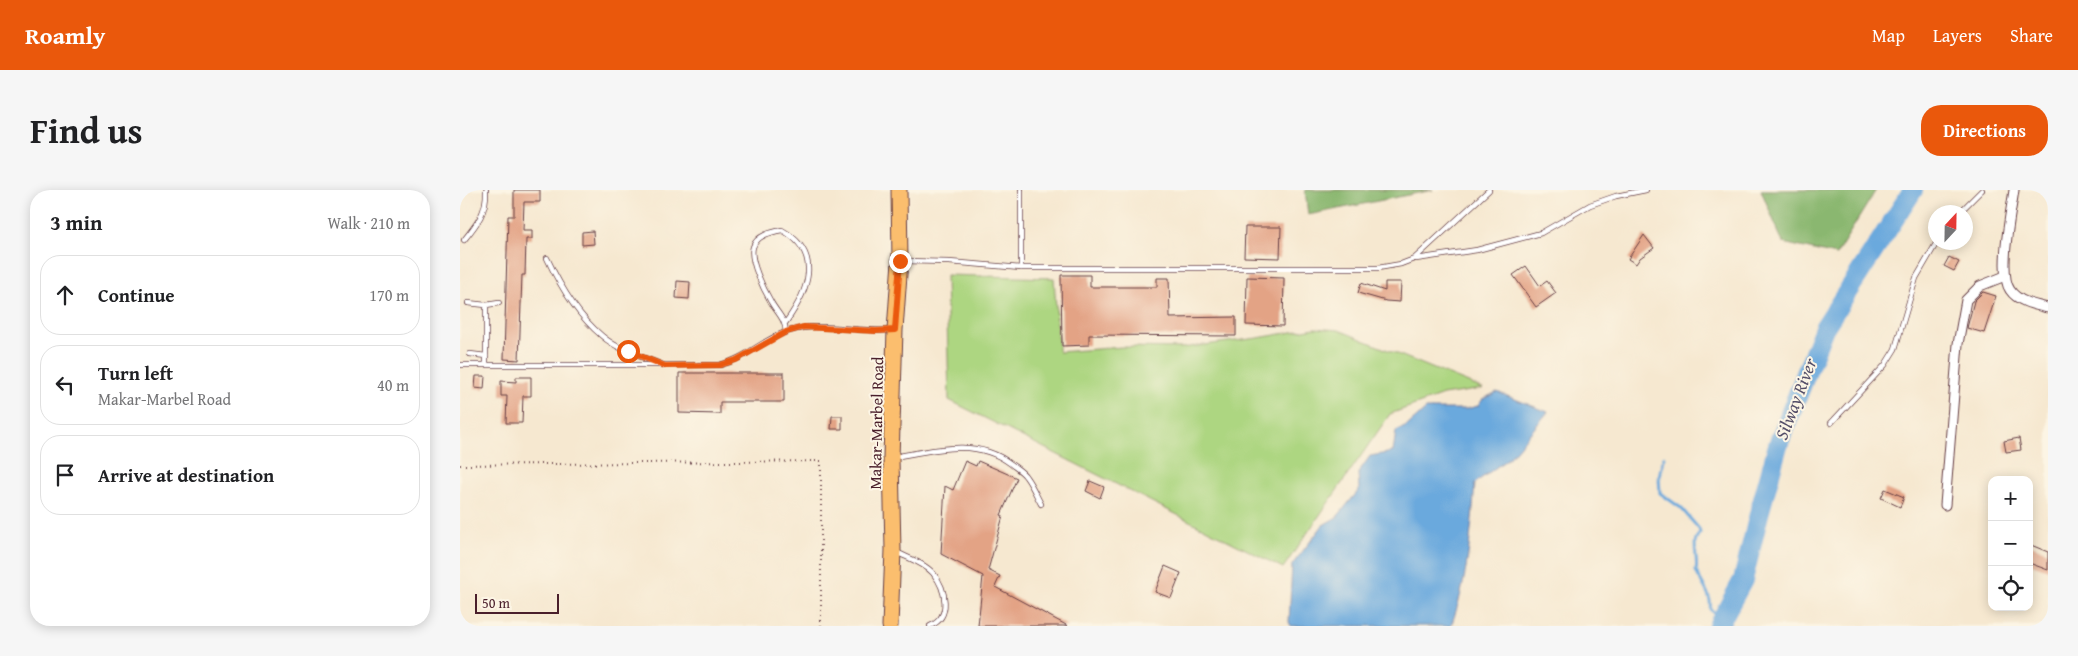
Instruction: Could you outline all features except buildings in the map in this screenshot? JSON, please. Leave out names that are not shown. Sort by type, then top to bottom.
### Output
[{"type":"main road","name":"Makar-Marbel Road","points":[[890,626],[893,550],[891,458],[895,330],[900,261],[899,190]]},
{"type":"street","points":[[2014,190],[2005,276],[2010,290],[2018,297],[2048,308]]},
{"type":"street","points":[[1945,505],[1958,344],[1966,300],[1980,286],[2005,276]]},
{"type":"lane","points":[[464,240],[483,214],[487,201],[486,190]]},
{"type":"lane","points":[[1021,190],[1021,268]]},
{"type":"lane","points":[[1414,259],[1489,190]]},
{"type":"lane","points":[[900,261],[949,262],[1021,268],[1378,268],[1401,264],[1414,259],[1477,250],[1541,233],[1590,205],[1616,196],[1646,190]]},
{"type":"lane","points":[[1967,205],[1982,190]]},
{"type":"lane","points":[[786,322],[771,302],[753,260],[753,247],[756,242],[767,232],[782,230],[794,237],[804,248],[809,273],[797,306],[786,322],[786,332]]},
{"type":"lane","points":[[1831,423],[1885,365],[1895,349],[1916,278],[1932,250]]},
{"type":"lane","points":[[547,258],[556,279],[577,309],[603,337],[628,351],[665,366]]},
{"type":"lane","points":[[468,303],[486,305],[499,303]]},
{"type":"lane","points":[[486,305],[486,365]]},
{"type":"lane","points":[[460,365],[665,366],[726,364],[786,332],[804,327],[876,331],[895,330]]},
{"type":"lane","points":[[470,354],[486,356]]},
{"type":"lane","points":[[891,458],[946,448],[964,447],[984,450],[1005,459],[1026,475],[1041,504]]},
{"type":"lane","points":[[893,550],[922,564],[933,573],[941,586],[946,601],[943,615],[930,626]]},
{"type":"path","points":[[460,465],[821,460],[821,626]]},
{"type":"green space","points":[[1305,190],[1433,190],[1308,215]]},
{"type":"green space","points":[[1761,190],[1876,190],[1836,255],[1783,243]]},
{"type":"green space","points":[[946,275],[1054,278],[1059,352],[1122,347],[1182,348],[1315,328],[1339,330],[1483,389],[1443,395],[1390,414],[1283,568],[949,400]]},
{"type":"water","points":[[1497,392],[1548,412],[1510,457],[1475,483],[1465,573],[1451,626],[1291,626],[1289,622],[1292,565],[1323,525],[1337,517],[1359,490],[1358,473],[1370,456],[1393,452],[1396,431],[1407,426],[1426,409],[1466,409],[1478,406],[1483,399]]},
{"type":"waterway","name":"Silway River","points":[[1718,626],[1743,580],[1778,445],[1824,328],[1913,190]]},
{"type":"waterway","points":[[1664,457],[1659,477],[1660,493],[1681,508],[1699,529],[1700,533],[1695,546],[1696,571],[1710,599],[1710,609],[1716,614],[1730,618]]},
{"type":"route","points":[[628,351],[665,366],[720,365],[736,360],[786,332],[804,327],[876,331],[895,330],[900,261]]}]
